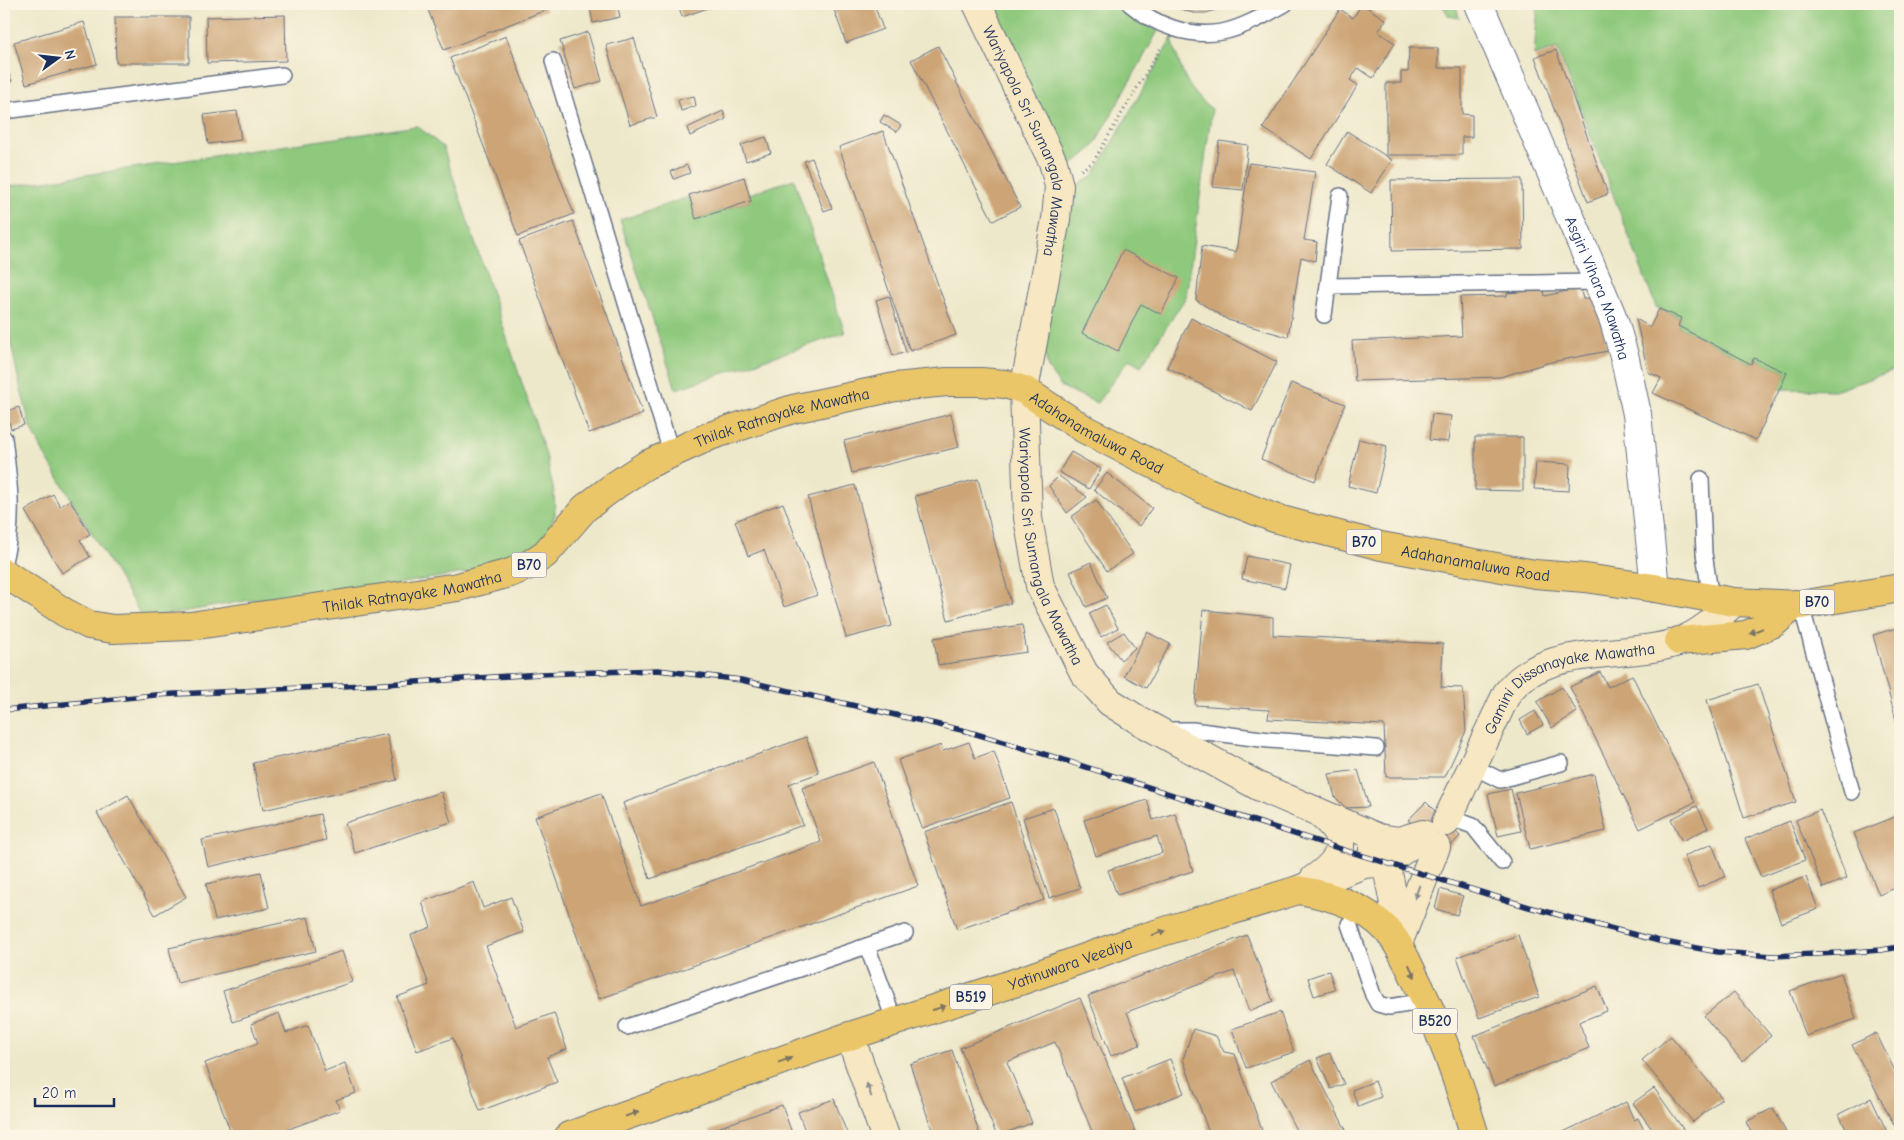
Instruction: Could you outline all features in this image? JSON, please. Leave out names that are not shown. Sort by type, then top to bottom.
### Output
[{"type":"main road","name":"Thilak Ratnayake Mawatha","points":[[4,573],[64,612],[89,625],[113,629],[190,626],[458,587],[510,573],[527,566],[545,554],[585,508],[604,493],[646,464],[710,436],[793,409],[895,388],[947,382],[981,382],[1005,384],[1024,390]]},
{"type":"main road","name":"Adahanamaluwa Road","points":[[1024,390],[1084,429],[1208,492],[1274,518],[1381,546],[1535,574],[1585,578],[1723,600],[1798,604],[1900,588]]},
{"type":"main road","points":[[1679,641],[1746,635],[1774,623],[1798,604]]},
{"type":"main road","name":"Yatinuwara Veediya","points":[[569,1136],[850,1036],[1133,941],[1298,890],[1324,894],[1344,902],[1361,921]]},
{"type":"main road","name":"B520","points":[[1361,921],[1387,930],[1398,944],[1427,1001],[1450,1057],[1475,1136]]},
{"type":"street","name":"Wariyapola Sri Sumangala Mawatha","points":[[977,4],[1053,162],[1059,186],[1056,219],[1024,390],[1028,518],[1040,586],[1084,673],[1110,702],[1260,786],[1318,813],[1379,838],[1391,840],[1408,839],[1437,829]]},
{"type":"street","name":"Asgiri Vihara Mawatha","points":[[1479,4],[1614,321],[1625,359],[1637,414],[1655,588]]},
{"type":"street","name":"Gamini Dissanayake Mawatha","points":[[1398,944],[1437,829],[1472,766],[1507,692],[1522,677],[1538,668],[1585,655],[1635,650],[1679,641],[1708,626],[1723,600]]},
{"type":"street","points":[[1298,890],[1332,863],[1341,849],[1341,839],[1337,830],[1318,813]]},
{"type":"street","name":"Wariyapola Sri Sumangala Mawatha","points":[[1353,827],[1386,862]]},
{"type":"street","points":[[1298,890],[1364,864],[1386,862],[1437,829]]},
{"type":"street","points":[[1386,862],[1397,919],[1398,944]]},
{"type":"street","points":[[850,1036],[885,1136]]},
{"type":"lane","points":[[1130,4],[1142,14],[1173,29],[1198,34],[1224,32],[1259,18],[1285,4]]},
{"type":"lane","points":[[553,61],[671,452]]},
{"type":"lane","points":[[4,111],[282,75]]},
{"type":"lane","points":[[1324,315],[1340,196]]},
{"type":"lane","points":[[1328,286],[1598,282]]},
{"type":"lane","points":[[4,438],[11,493],[10,540],[4,561]]},
{"type":"lane","points":[[1701,479],[1704,553],[1723,600]]},
{"type":"lane","points":[[1798,604],[1852,792]]},
{"type":"lane","points":[[1158,730],[1192,730],[1268,740],[1376,748]]},
{"type":"lane","points":[[1472,766],[1500,780],[1561,763]]},
{"type":"lane","points":[[1437,829],[1473,826],[1502,862]]},
{"type":"lane","points":[[1361,921],[1373,995],[1378,1004],[1389,1007],[1427,1001]]},
{"type":"lane","points":[[628,1026],[905,933]]},
{"type":"lane","points":[[867,946],[895,1022]]},
{"type":"path","points":[[1059,186],[1093,162],[1173,29]]},
{"type":"green space","points":[[985,4],[1115,4],[1124,12],[1158,31],[1094,146],[1065,171]]},
{"type":"green space","points":[[1438,4],[1456,4],[1459,18],[1449,16],[1442,5]]},
{"type":"green space","points":[[1538,4],[1900,4],[1900,368],[1838,390],[1779,389],[1787,373],[1755,358],[1751,364],[1678,326],[1681,318],[1656,307],[1557,48],[1534,56]]},
{"type":"green space","points":[[1172,38],[1185,78],[1196,94],[1212,109],[1186,297],[1141,366],[1129,359],[1097,403],[1060,386],[1048,368],[1042,340],[1065,193],[1093,176]]},
{"type":"green space","points":[[417,126],[443,147],[546,455],[554,492],[555,515],[546,536],[523,557],[489,569],[360,590],[251,600],[159,616],[142,617],[43,452],[30,425],[4,309],[4,187]]},
{"type":"green space","points":[[794,179],[845,333],[676,389],[620,220],[689,197],[697,219],[751,201],[749,194]]},
{"type":"building","points":[[543,4],[546,10],[444,50],[426,5]]},
{"type":"building","points":[[617,4],[620,17],[593,23],[590,8]]},
{"type":"building","points":[[678,4],[719,4],[682,17]]},
{"type":"building","points":[[832,4],[874,4],[883,29],[846,43]]},
{"type":"building","points":[[1175,4],[1225,4],[1219,9],[1206,13],[1193,13],[1181,9]]},
{"type":"building","points":[[1362,4],[1386,20],[1378,32],[1395,43],[1373,78],[1358,68],[1350,80],[1358,85],[1311,159],[1263,128],[1340,9],[1353,18]]},
{"type":"building","points":[[285,15],[286,61],[207,63],[206,17]]},
{"type":"building","points":[[115,17],[189,17],[189,63],[116,63]]},
{"type":"building","points":[[84,22],[97,64],[26,84],[14,42]]},
{"type":"building","points":[[588,32],[602,81],[575,89],[560,41]]},
{"type":"building","points":[[506,36],[574,214],[518,236],[450,58]]},
{"type":"building","points":[[634,38],[657,117],[630,125],[606,45]]},
{"type":"building","points":[[938,46],[1020,207],[993,221],[911,60]]},
{"type":"building","points":[[1409,48],[1438,48],[1438,68],[1462,68],[1462,114],[1472,115],[1472,137],[1462,137],[1462,155],[1386,155],[1386,83],[1401,83],[1401,72],[1408,72]]},
{"type":"building","points":[[1556,50],[1608,194],[1588,202],[1535,57]]},
{"type":"building","points":[[4,63],[12,81],[4,85]]},
{"type":"building","points":[[694,96],[696,106],[681,111],[678,100]]},
{"type":"building","points":[[237,111],[241,140],[208,144],[204,115]]},
{"type":"building","points":[[723,111],[726,119],[690,136],[687,128]]},
{"type":"building","points":[[884,115],[901,125],[897,132],[880,122]]},
{"type":"building","points":[[883,131],[956,335],[910,351],[839,147]]},
{"type":"building","points":[[1347,131],[1392,160],[1371,193],[1327,164]]},
{"type":"building","points":[[766,137],[771,153],[746,161],[741,145]]},
{"type":"building","points":[[1219,141],[1248,145],[1243,190],[1213,187]]},
{"type":"building","points":[[812,158],[832,208],[824,211],[804,161]]},
{"type":"building","points":[[1249,163],[1315,172],[1304,240],[1317,242],[1315,261],[1301,257],[1288,337],[1228,320],[1196,300],[1202,246],[1236,252]]},
{"type":"building","points":[[687,165],[690,173],[674,179],[671,171]]},
{"type":"building","points":[[744,177],[751,201],[696,219],[689,195]]},
{"type":"building","points":[[1522,179],[1523,249],[1392,251],[1391,180]]},
{"type":"building","points":[[573,221],[643,414],[589,433],[519,241]]},
{"type":"building","points":[[1123,250],[1179,278],[1161,314],[1141,304],[1118,351],[1082,333]]},
{"type":"building","points":[[1580,288],[1583,299],[1598,297],[1608,351],[1551,362],[1500,377],[1355,381],[1352,341],[1462,336],[1460,297],[1507,296],[1507,293],[1544,290],[1545,296]]},
{"type":"building","points":[[889,296],[906,352],[893,356],[876,300]]},
{"type":"building","points":[[1659,309],[1681,318],[1678,326],[1751,364],[1754,358],[1787,373],[1756,440],[1653,393],[1661,378],[1648,372],[1636,319],[1650,327]]},
{"type":"building","points":[[1191,318],[1277,362],[1252,411],[1167,367]]},
{"type":"building","points":[[1291,383],[1345,404],[1315,481],[1261,459]]},
{"type":"building","points":[[19,407],[24,425],[11,429],[6,411]]},
{"type":"building","points":[[951,414],[959,447],[852,473],[844,441]]},
{"type":"building","points":[[1432,414],[1451,416],[1448,442],[1429,440]]},
{"type":"building","points":[[1475,437],[1523,437],[1523,491],[1475,490]]},
{"type":"building","points":[[1359,439],[1387,446],[1376,493],[1348,486]]},
{"type":"building","points":[[1071,452],[1101,469],[1089,489],[1059,472]]},
{"type":"building","points":[[1536,462],[1570,464],[1569,491],[1534,489]]},
{"type":"building","points":[[1107,473],[1152,508],[1139,526],[1094,490]]},
{"type":"building","points":[[1059,476],[1087,497],[1067,513],[1049,486]]},
{"type":"building","points":[[978,479],[1011,603],[948,620],[915,496]]},
{"type":"building","points":[[855,485],[892,626],[846,638],[808,497]]},
{"type":"building","points":[[53,494],[60,506],[70,500],[90,534],[80,540],[90,557],[62,573],[25,511]]},
{"type":"building","points":[[1096,500],[1133,554],[1107,571],[1071,517]]},
{"type":"building","points":[[783,503],[817,595],[784,607],[764,550],[748,556],[735,521]]},
{"type":"building","points":[[1247,556],[1290,565],[1285,588],[1242,579]]},
{"type":"building","points":[[1091,562],[1107,598],[1086,607],[1070,572]]},
{"type":"building","points":[[1106,605],[1118,628],[1101,637],[1089,613]]},
{"type":"building","points":[[1203,610],[1273,617],[1273,635],[1443,644],[1441,687],[1463,688],[1466,731],[1445,777],[1386,777],[1384,725],[1268,719],[1269,710],[1195,705]]},
{"type":"building","points":[[1022,625],[1027,652],[938,665],[934,638]]},
{"type":"building","points":[[1900,627],[1900,723],[1897,724],[1873,635]]},
{"type":"building","points":[[1124,632],[1135,648],[1121,660],[1107,642]]},
{"type":"building","points":[[1147,632],[1170,644],[1146,688],[1124,676]]},
{"type":"building","points":[[1600,672],[1608,687],[1632,675],[1695,802],[1640,829],[1570,687]]},
{"type":"building","points":[[1758,684],[1796,802],[1744,818],[1707,700]]},
{"type":"building","points":[[1562,687],[1577,712],[1552,728],[1537,702]]},
{"type":"building","points":[[1535,711],[1543,725],[1527,734],[1520,720]]},
{"type":"building","points":[[387,734],[397,780],[263,810],[253,763]]},
{"type":"building","points":[[806,737],[819,773],[789,784],[803,825],[650,879],[623,803]]},
{"type":"building","points":[[969,742],[975,758],[994,751],[1010,798],[922,828],[898,760],[941,745],[943,751]]},
{"type":"building","points":[[874,762],[918,886],[599,999],[535,817],[601,793],[641,906],[821,842],[802,788]]},
{"type":"building","points":[[1358,770],[1369,807],[1346,808],[1335,797],[1329,774]]},
{"type":"building","points":[[1594,774],[1606,831],[1530,849],[1516,793]]},
{"type":"building","points":[[1511,789],[1521,831],[1498,836],[1488,794]]},
{"type":"building","points":[[441,792],[451,822],[355,853],[345,823]]},
{"type":"building","points":[[128,795],[186,897],[155,915],[97,813]]},
{"type":"building","points":[[1147,800],[1153,820],[1175,813],[1193,871],[1117,895],[1108,870],[1162,853],[1157,836],[1096,856],[1084,820]]},
{"type":"building","points":[[1011,802],[1044,900],[957,930],[924,832]]},
{"type":"building","points":[[1426,802],[1460,836],[1443,854],[1408,820]]},
{"type":"building","points":[[1697,806],[1708,828],[1682,841],[1671,819]]},
{"type":"building","points":[[1054,808],[1080,888],[1049,898],[1023,818]]},
{"type":"building","points":[[1820,810],[1847,878],[1823,888],[1796,820]]},
{"type":"building","points":[[320,814],[326,840],[208,867],[202,840]]},
{"type":"building","points":[[1900,815],[1900,886],[1879,895],[1854,833]]},
{"type":"building","points":[[1790,821],[1805,860],[1761,877],[1745,839]]},
{"type":"building","points":[[1712,844],[1725,877],[1698,888],[1684,856]]},
{"type":"building","points":[[261,872],[269,908],[215,920],[206,884]]},
{"type":"building","points":[[1806,877],[1818,909],[1781,923],[1769,890]]},
{"type":"building","points":[[474,882],[483,908],[511,897],[524,932],[486,946],[516,1027],[554,1013],[567,1049],[547,1057],[557,1082],[480,1111],[453,1038],[417,1051],[397,997],[429,985],[411,935],[431,927],[422,902]]},
{"type":"building","points":[[1440,889],[1463,896],[1457,915],[1435,909]]},
{"type":"building","points":[[308,917],[316,951],[177,983],[169,948]]},
{"type":"building","points":[[1247,935],[1273,1001],[1249,1011],[1234,971],[1127,1012],[1140,1045],[1111,1056],[1088,996]]},
{"type":"building","points":[[1518,935],[1539,997],[1479,1018],[1457,957]]},
{"type":"building","points":[[342,951],[352,982],[233,1022],[223,991]]},
{"type":"building","points":[[1329,971],[1335,990],[1314,996],[1308,978]]},
{"type":"building","points":[[1841,973],[1856,1019],[1806,1036],[1790,991]]},
{"type":"building","points":[[1597,986],[1607,1011],[1579,1022],[1589,1048],[1494,1086],[1474,1036]]},
{"type":"building","points":[[1734,992],[1771,1036],[1742,1061],[1704,1016]]},
{"type":"building","points":[[1080,998],[1137,1136],[1094,1136],[1055,1042],[1007,1062],[1032,1123],[997,1136],[960,1048]]},
{"type":"building","points":[[1280,1012],[1294,1052],[1246,1068],[1232,1029]]},
{"type":"building","points":[[279,1013],[286,1033],[308,1025],[325,1071],[345,1063],[356,1093],[336,1100],[340,1110],[270,1136],[232,1136],[205,1063],[258,1043],[251,1024]]},
{"type":"building","points":[[1193,1029],[1216,1036],[1224,1052],[1235,1054],[1264,1136],[1210,1136],[1183,1059]]},
{"type":"building","points":[[1876,1033],[1900,1081],[1900,1136],[1852,1045]]},
{"type":"building","points":[[1671,1036],[1722,1098],[1693,1122],[1642,1060]]},
{"type":"building","points":[[952,1050],[979,1133],[970,1136],[934,1136],[910,1064]]},
{"type":"building","points":[[1330,1053],[1344,1084],[1331,1089],[1317,1058]]},
{"type":"building","points":[[1170,1059],[1184,1093],[1135,1112],[1122,1078]]},
{"type":"building","points":[[1310,1060],[1349,1136],[1299,1136],[1271,1081]]},
{"type":"building","points":[[1375,1081],[1381,1097],[1358,1106],[1352,1090]]},
{"type":"building","points":[[1654,1088],[1688,1136],[1657,1136],[1633,1103]]},
{"type":"building","points":[[1871,1098],[1889,1136],[1849,1136],[1839,1114]]},
{"type":"building","points":[[834,1099],[848,1136],[807,1136],[798,1112]]},
{"type":"building","points":[[1626,1102],[1634,1120],[1638,1118],[1647,1136],[1555,1136]]},
{"type":"building","points":[[782,1105],[793,1136],[711,1136],[709,1131]]},
{"type":"building","points":[[1773,1108],[1788,1136],[1753,1136],[1746,1122]]},
{"type":"railway","points":[[4,710],[155,695],[385,684],[541,674],[658,670],[741,680],[966,731],[1064,760],[1529,907],[1659,941],[1718,952],[1773,956],[1839,953],[1900,947]]}]
